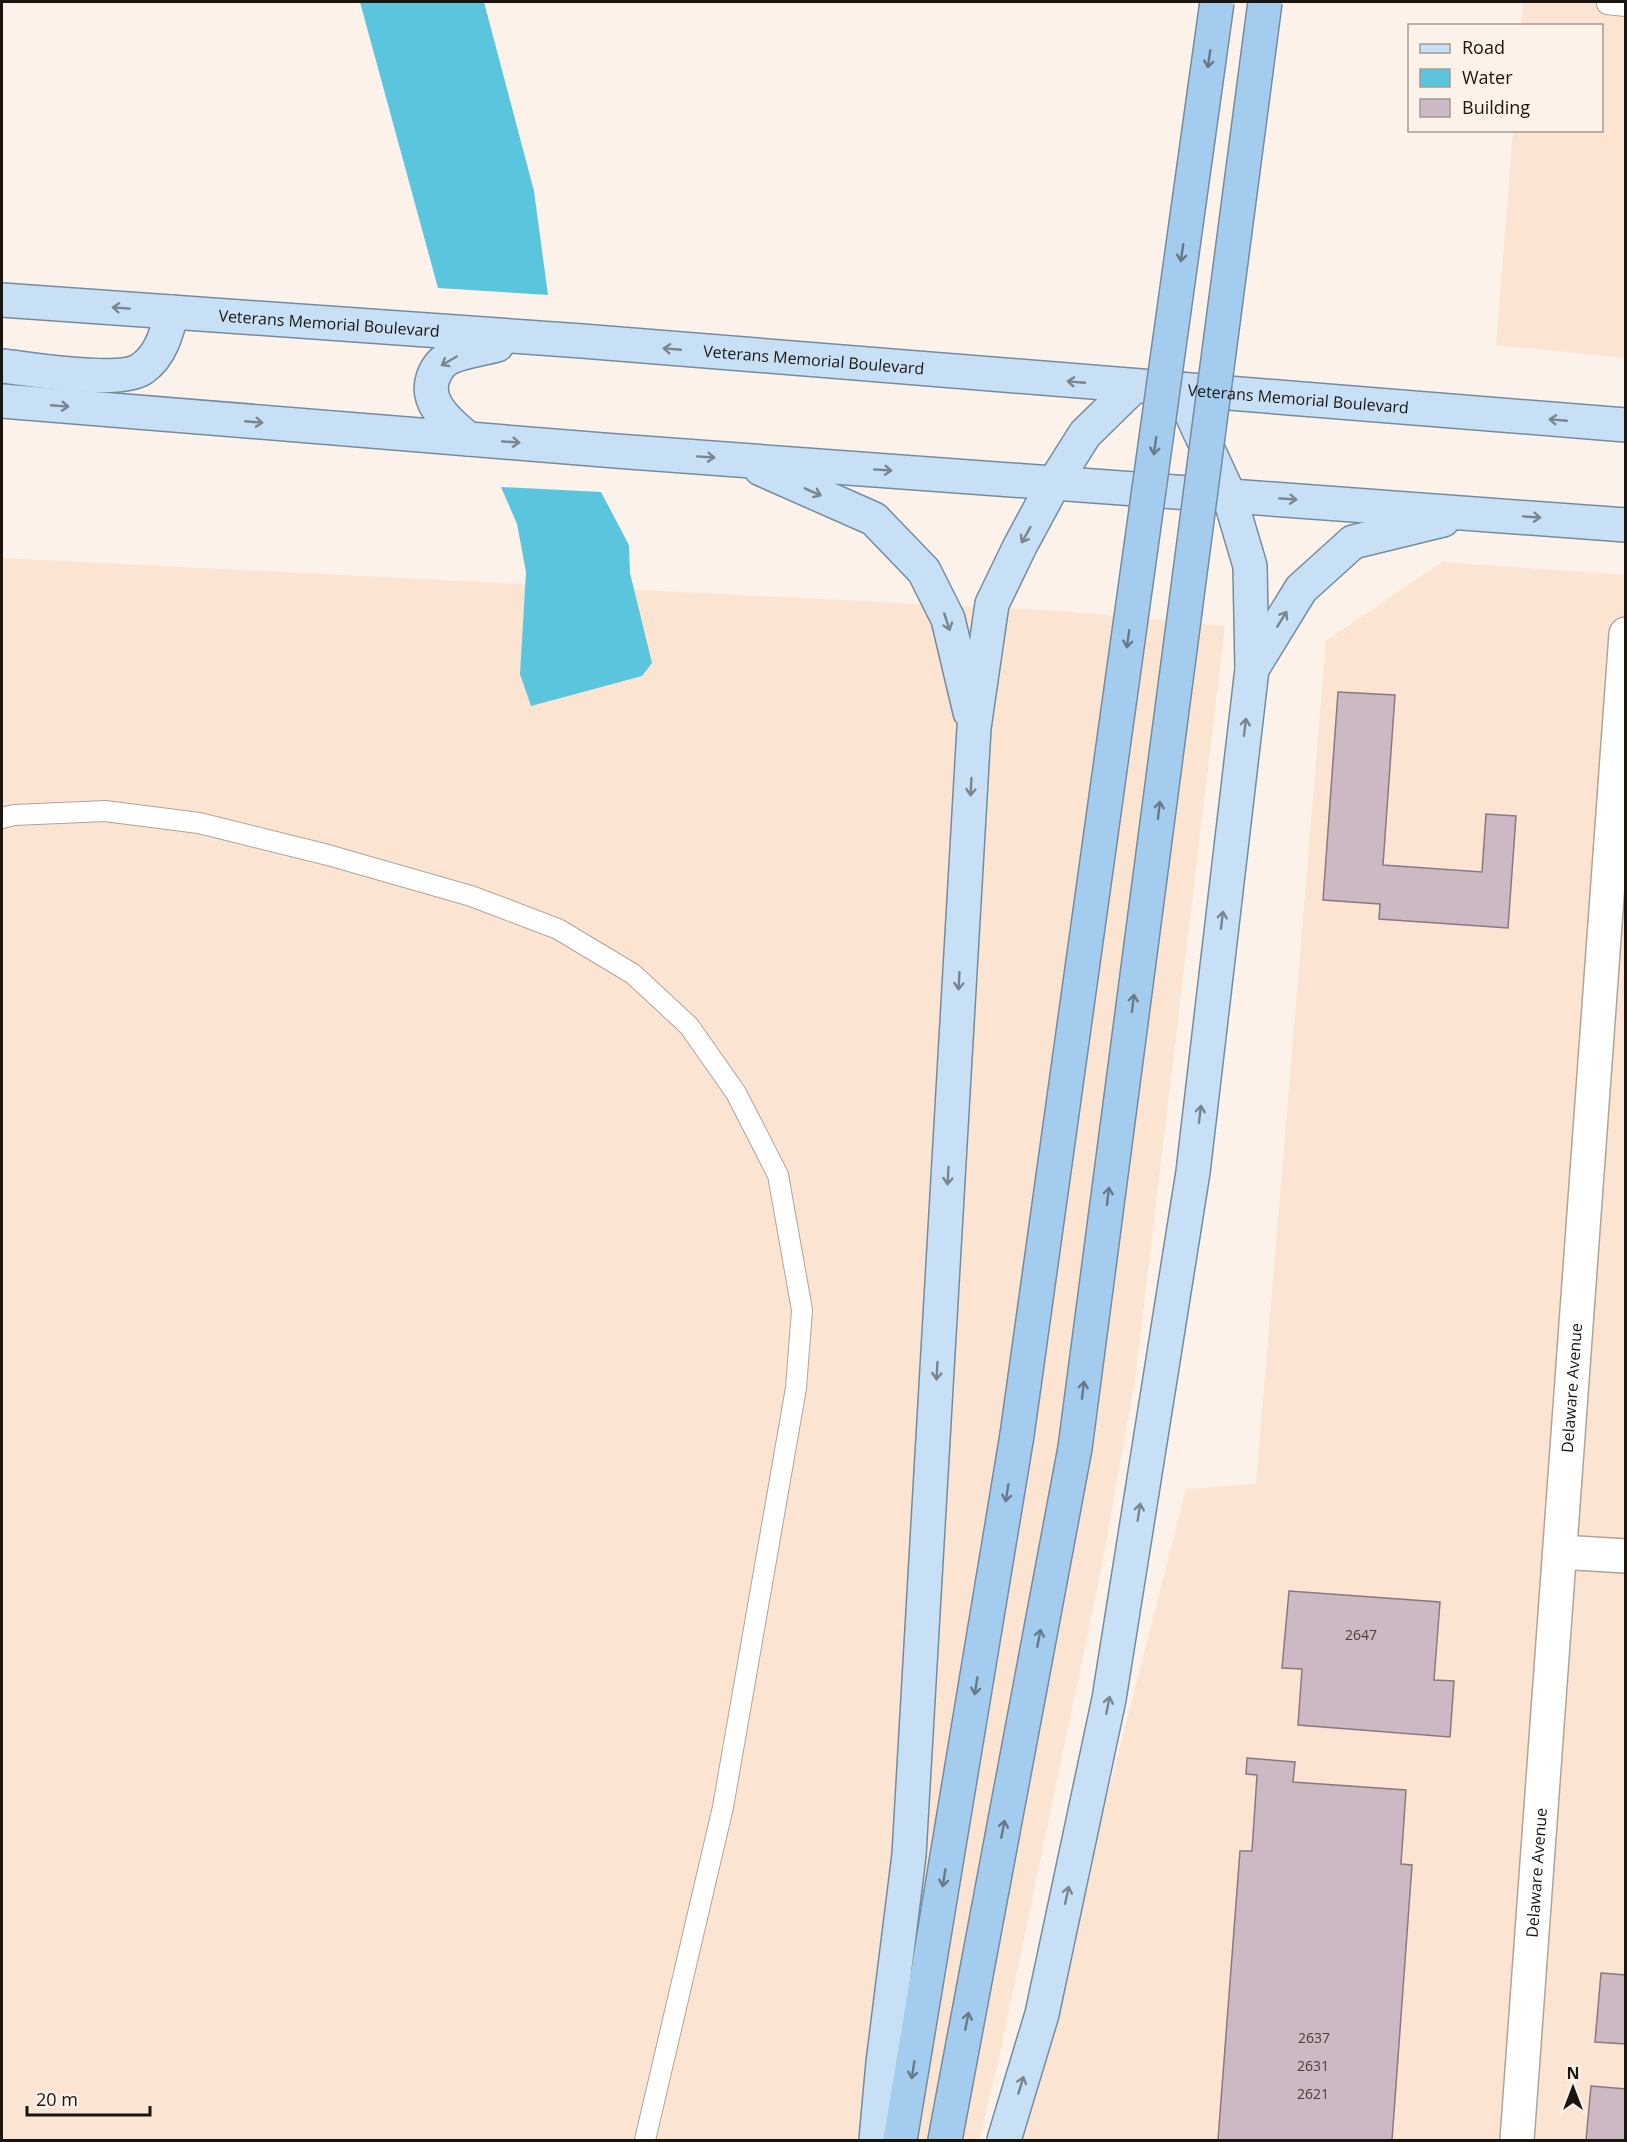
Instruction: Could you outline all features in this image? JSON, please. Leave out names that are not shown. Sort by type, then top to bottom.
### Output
[{"type":"highway","points":[[900,2140],[1017,1436],[1217,2]]},
{"type":"highway","points":[[945,2140],[1075,1448],[1265,2]]},
{"type":"main road","name":"Veterans Memorial Boulevard","points":[[2,300],[525,338],[1626,425]]},
{"type":"main road","points":[[2,366],[92,375],[127,374],[143,369],[162,346],[172,312]]},
{"type":"main road","points":[[468,439],[445,418],[436,406],[430,388],[436,369],[450,358],[525,338]]},
{"type":"main road","points":[[876,2140],[883,2063],[909,1855],[974,728],[992,604],[1054,483],[1085,434],[1134,386]]},
{"type":"main road","points":[[1004,2140],[1042,2014],[1109,1699],[1193,1172],[1252,669],[1250,566],[1229,495],[1180,389]]},
{"type":"main road","points":[[2,401],[468,439],[1626,525]]},
{"type":"main road","points":[[741,459],[874,519],[924,571],[948,619],[974,728]]},
{"type":"main road","points":[[1252,669],[1301,590],[1353,542],[1473,513]]},
{"type":"street","name":"Delaware Avenue","points":[[1517,2140],[1622,731],[1626,634]]},
{"type":"street","points":[[1560,1552],[1626,1556]]},
{"type":"lane","points":[[2,818],[14,815],[105,811],[199,823],[328,855],[471,896],[558,929],[633,974],[689,1026],[736,1094],[778,1175],[802,1310],[796,1388],[723,1807],[645,2140]]},
{"type":"shaded area","points":[[1523,2],[1625,2],[1625,358],[1496,345],[1513,132],[1603,132],[1603,24],[1521,24]]},
{"type":"shaded area","points":[[2,558],[1060,611],[1225,626],[1135,1380],[1101,1570],[1000,2054],[979,2140],[2,2140]]},
{"type":"shaded area","points":[[1442,562],[1625,575],[1625,2140],[1019,2140],[1186,1489],[1256,1484],[1326,641]]},
{"type":"water","points":[[360,2],[484,2],[534,191],[548,295],[438,288]]},
{"type":"water","points":[[501,487],[601,492],[629,545],[630,573],[652,663],[642,676],[531,706],[520,674],[526,572],[517,524]]},
{"type":"building","points":[[1338,692],[1395,695],[1383,865],[1482,872],[1486,814],[1516,816],[1508,928],[1379,919],[1380,904],[1323,900]]},
{"type":"building","points":[[1289,1591],[1440,1602],[1434,1680],[1454,1681],[1450,1737],[1298,1725],[1302,1669],[1282,1668]]},
{"type":"building","points":[[1247,1758],[1295,1762],[1293,1782],[1406,1790],[1401,1864],[1412,1865],[1392,2140],[1218,2140],[1240,1851],[1252,1851],[1257,1775],[1246,1774]]},
{"type":"building","points":[[1601,1973],[1626,1975],[1626,2044],[1595,2042]]},
{"type":"building","points":[[1591,2086],[1626,2089],[1626,2140],[1586,2140]]}]
